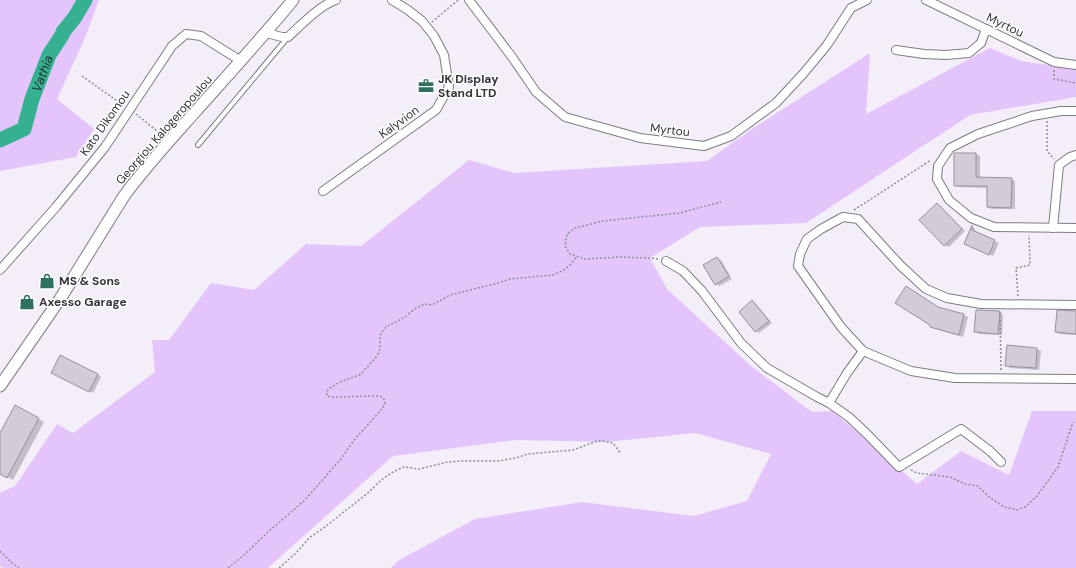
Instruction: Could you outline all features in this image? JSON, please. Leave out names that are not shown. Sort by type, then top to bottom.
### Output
[{"type":"street","name":"Georgiou Kalogeropoulou","points":[[0,386],[60,300],[124,196],[136,180],[241,61],[292,0]]},
{"type":"street","points":[[266,32],[282,37],[288,37],[318,11],[331,1],[336,0]]},
{"type":"street","name":"Kalyvion","points":[[323,191],[436,110],[449,87],[444,55],[434,36],[422,21],[392,0]]},
{"type":"street","name":"Myrtou","points":[[469,0],[512,57],[536,92],[565,117],[640,138],[704,146],[731,136],[776,103],[827,45],[851,8],[867,0]]},
{"type":"street","name":"Myrtou","points":[[926,0],[1054,62],[1076,65]]},
{"type":"street","points":[[896,50],[946,55],[969,53],[981,43],[986,29]]},
{"type":"street","name":"Kato Dikomou","points":[[0,270],[56,207],[105,147],[172,46],[186,34],[201,36],[241,61]]},
{"type":"street","points":[[1076,111],[1061,111],[1032,116],[978,134],[950,148],[938,166],[937,179],[949,200],[970,218],[994,227],[1076,228]]},
{"type":"street","points":[[1053,228],[1059,165],[1070,157],[1076,155]]},
{"type":"street","points":[[1076,305],[981,304],[947,298],[926,289],[901,266],[858,219],[843,217],[821,229],[807,239],[800,254],[798,266],[840,327],[863,351],[911,371],[955,378],[1076,379]]},
{"type":"street","points":[[666,261],[683,271],[697,286],[741,343],[767,368],[849,417],[899,467],[961,429],[1001,462]]},
{"type":"street","points":[[829,404],[847,373],[863,351]]},
{"type":"lane","points":[[198,145],[288,37]]},
{"type":"path","points":[[426,27],[458,0]]},
{"type":"path","points":[[1054,62],[1054,79],[1076,83]]},
{"type":"path","points":[[1047,113],[1047,151],[1059,165]]},
{"type":"path","points":[[843,217],[936,157]]},
{"type":"path","points":[[666,261],[650,258],[620,257],[585,259],[570,254],[565,246],[567,234],[575,228],[604,221],[679,213],[720,202]]},
{"type":"path","points":[[1018,304],[1016,268],[1030,265],[1029,228]]},
{"type":"path","points":[[228,568],[305,500],[340,460],[355,439],[382,409],[385,404],[384,399],[380,396],[331,397],[327,396],[327,391],[340,382],[361,374],[377,356],[380,349],[381,333],[386,327],[405,317],[416,308],[426,304],[432,305],[450,295],[510,279],[553,275],[564,270],[577,256]]},
{"type":"path","points":[[1000,304],[1001,378]]},
{"type":"path","points":[[903,464],[917,473],[950,477],[965,484],[978,486],[989,497],[1004,507],[1017,510],[1025,507],[1037,496],[1058,467],[1073,422]]},
{"type":"path","points":[[279,568],[296,553],[309,538],[369,492],[381,480],[392,472],[404,467],[419,469],[448,462],[498,461],[528,454],[573,450],[597,441],[613,443],[622,454]]},
{"type":"path","points":[[0,551],[19,568]]},
{"type":"shaded area","points":[[0,0],[99,0],[84,40],[57,99],[94,129],[76,157],[0,171]]},
{"type":"shaded area","points":[[990,48],[1021,61],[1076,69],[1076,97],[970,115],[806,223],[700,227],[650,258],[667,289],[751,366],[812,412],[833,411],[917,484],[961,451],[1009,475],[1032,411],[1076,411],[1076,568],[391,568],[399,560],[475,519],[582,502],[694,516],[747,501],[771,454],[695,433],[606,442],[515,440],[393,456],[268,568],[3,568],[0,566],[0,493],[15,486],[57,424],[73,433],[155,372],[152,340],[169,340],[211,283],[254,290],[306,244],[361,246],[469,160],[514,173],[707,161],[749,131],[870,53],[866,114]]},
{"type":"building","points":[[954,153],[976,153],[976,177],[1012,178],[1011,208],[987,207],[987,186],[954,186]]},
{"type":"building","points":[[937,203],[962,229],[944,246],[919,220]]},
{"type":"building","points":[[972,225],[972,230],[995,240],[989,255],[964,244]]},
{"type":"building","points":[[717,257],[729,276],[715,285],[703,265]]},
{"type":"building","points":[[906,286],[938,307],[964,314],[959,335],[930,327],[930,325],[895,303]]},
{"type":"building","points":[[752,300],[769,321],[755,332],[739,312]]},
{"type":"building","points":[[976,310],[1000,311],[998,334],[974,332]]},
{"type":"building","points":[[1057,310],[1076,311],[1076,334],[1055,332]]},
{"type":"building","points":[[1007,345],[1037,348],[1036,368],[1005,366]]},
{"type":"building","points":[[60,355],[98,374],[89,392],[51,373]]},
{"type":"building","points":[[15,405],[39,418],[7,478],[0,474],[0,433]]},
{"type":"waterway","name":"Vathia","points":[[0,140],[24,129],[32,99],[49,55],[85,0]]},
{"type":"place","name":"JK Display Stand LTD","points":[[426,86]]},
{"type":"place","name":"MS & Sons","points":[[47,281]]},
{"type":"place","name":"Axesso Garage","points":[[27,302]]}]
